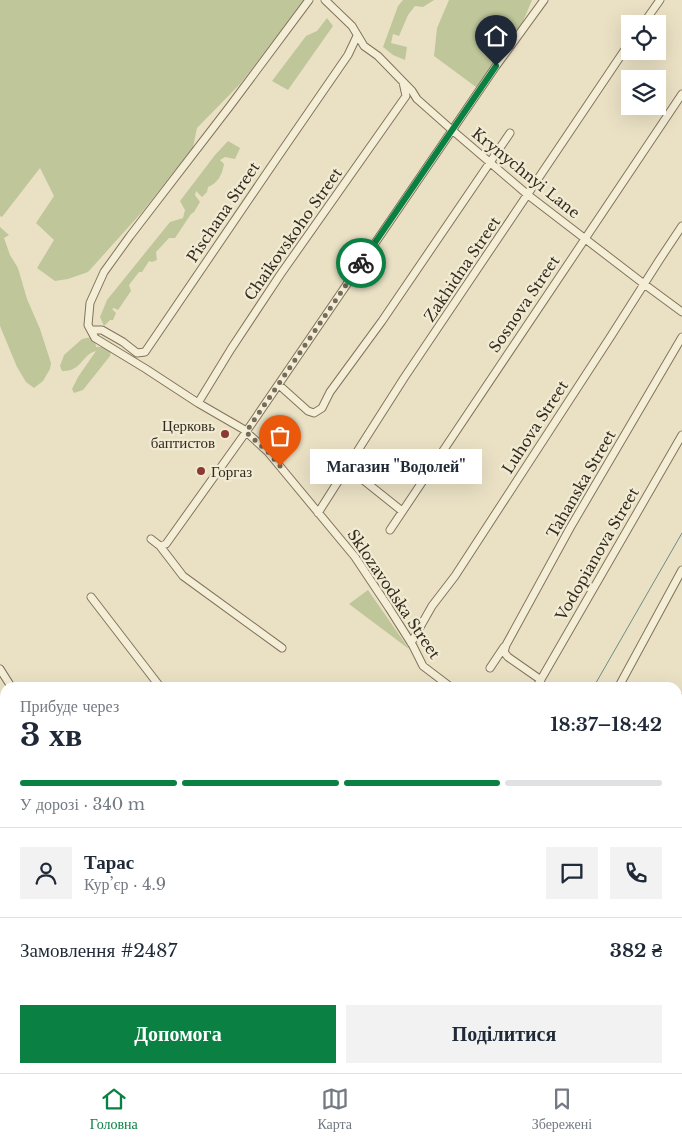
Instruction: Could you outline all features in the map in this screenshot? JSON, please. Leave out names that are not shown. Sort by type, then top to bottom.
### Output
[{"type":"street","points":[[89,327],[90,303],[104,272],[310,0]]},
{"type":"street","name":"Krynychnyi Lane","points":[[325,0],[352,26],[364,46],[378,56],[412,91],[417,99],[452,130],[528,195],[682,312]]},
{"type":"street","points":[[160,546],[166,544],[246,432],[496,66],[544,0]]},
{"type":"street","points":[[649,15],[660,0]]},
{"type":"street","name":"Pischana Street","points":[[89,327],[102,330],[123,342],[137,353],[145,352],[348,54],[357,36]]},
{"type":"street","points":[[352,47],[364,46]]},
{"type":"street","name":"Zakhidna Street","points":[[318,513],[404,378],[621,56]]},
{"type":"street","points":[[403,82],[406,96],[411,95],[417,99]]},
{"type":"street","name":"Sosnova Street","points":[[390,530],[682,94]]},
{"type":"street","name":"Chaikovskoho Street","points":[[198,403],[231,348],[269,291],[406,96]]},
{"type":"street","points":[[279,385],[308,411],[314,413],[322,408],[330,392],[382,321],[510,133]]},
{"type":"street","name":"Luhova Street","points":[[411,643],[432,606],[455,576],[682,226]]},
{"type":"street","name":"Sklozavodska Street","points":[[89,327],[95,338],[243,429],[268,452],[355,557],[390,608],[424,666],[444,682]]},
{"type":"street","name":"Tahanska Street","points":[[490,668],[506,645],[570,528],[682,337]]},
{"type":"street","name":"Vodopianova Street","points":[[541,680],[682,435]]},
{"type":"street","points":[[347,467],[402,511]]},
{"type":"street","points":[[151,540],[160,546],[184,576],[282,648]]},
{"type":"street","points":[[621,682],[682,570]]},
{"type":"street","points":[[91,597],[156,682]]},
{"type":"street","points":[[506,645],[504,652],[508,657],[541,680]]},
{"type":"street","points":[[0,669],[8,682]]},
{"type":"green space","points":[[0,0],[304,0],[240,84],[197,128],[193,147],[142,212],[88,272],[55,281],[37,268],[54,240],[36,223],[54,196],[40,168],[2,217],[0,216]]},
{"type":"green space","points":[[403,0],[434,0],[423,7],[415,6],[408,15],[399,36],[393,34],[391,43],[407,47],[405,60],[393,55],[383,47],[398,6]]},
{"type":"green space","points":[[449,0],[532,0],[519,31],[476,87],[434,56],[437,28]]},
{"type":"green space","points":[[327,18],[333,26],[288,90],[272,81],[306,36],[317,31]]},
{"type":"green space","points":[[228,141],[240,148],[235,159],[225,157],[220,160],[224,164],[219,178],[208,187],[207,192],[202,197],[196,191],[195,195],[200,202],[194,212],[175,238],[169,238],[156,252],[157,260],[149,261],[142,272],[139,272],[129,285],[131,291],[118,310],[112,309],[116,313],[113,320],[110,320],[104,326],[100,317],[107,300],[170,222],[183,218],[185,210],[180,201]]},
{"type":"green space","points":[[0,227],[9,235],[4,238],[10,255],[18,268],[27,299],[40,329],[51,363],[50,369],[43,381],[34,388],[26,382],[17,367],[0,326]]},
{"type":"green space","points":[[91,337],[95,340],[96,347],[104,347],[111,350],[110,356],[83,390],[74,393],[72,389],[78,377],[96,351],[91,353],[74,369],[62,371],[60,366],[64,355],[82,339]]},
{"type":"green space","points":[[368,590],[409,649],[349,604]]},
{"type":"waterway","points":[[596,682],[682,533]]},
{"type":"way so far","points":[[280,466],[246,432],[361,263]]},
{"type":"place","name":"Церковь баптистов","points":[[225,434]]},
{"type":"place","name":"Магазин \"Водолей\"","points":[[280,466]]},
{"type":"place","name":"Горгаз","points":[[201,471]]},
{"type":"route","points":[[361,263],[496,66]]}]
